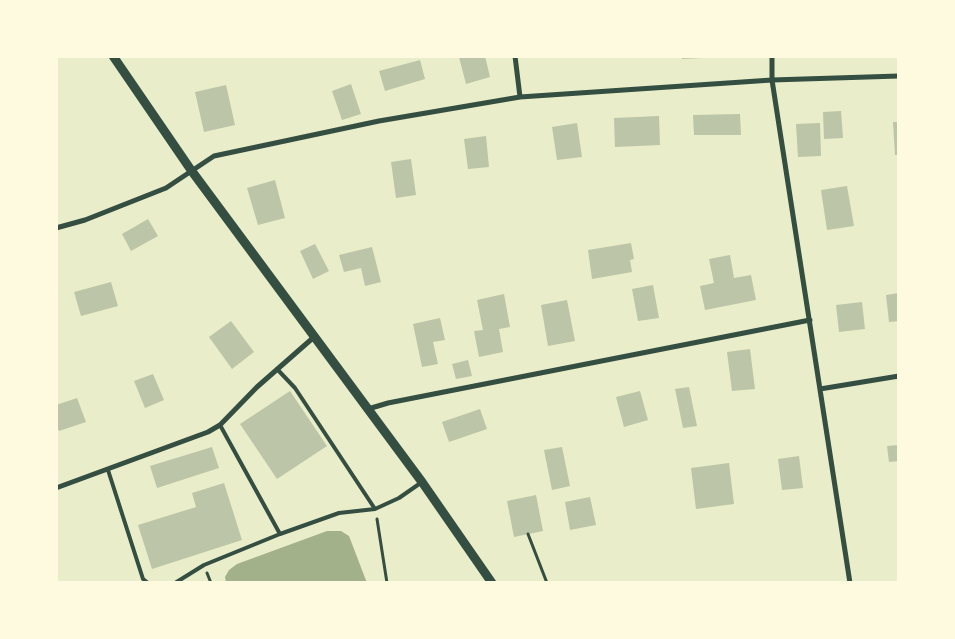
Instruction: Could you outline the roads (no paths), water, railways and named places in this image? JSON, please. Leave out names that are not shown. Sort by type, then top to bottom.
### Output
[{"type":"street","points":[[114,56],[191,170],[422,482],[492,583]]},
{"type":"street","points":[[515,56],[520,97]]},
{"type":"street","points":[[772,56],[772,80],[850,583]]},
{"type":"street","points":[[56,228],[86,220],[166,188],[214,156],[379,120],[520,97],[772,80],[899,76]]},
{"type":"street","points":[[368,408],[810,320]]},
{"type":"street","points":[[56,488],[208,432],[220,425],[277,369],[314,337]]},
{"type":"street","points":[[820,389],[899,376]]},
{"type":"lane","points":[[277,369],[295,388],[375,509]]},
{"type":"lane","points":[[220,425],[280,534]]},
{"type":"lane","points":[[108,470],[143,578],[148,583]]},
{"type":"lane","points":[[175,583],[204,566],[339,512],[375,509],[400,498],[422,482]]}]
